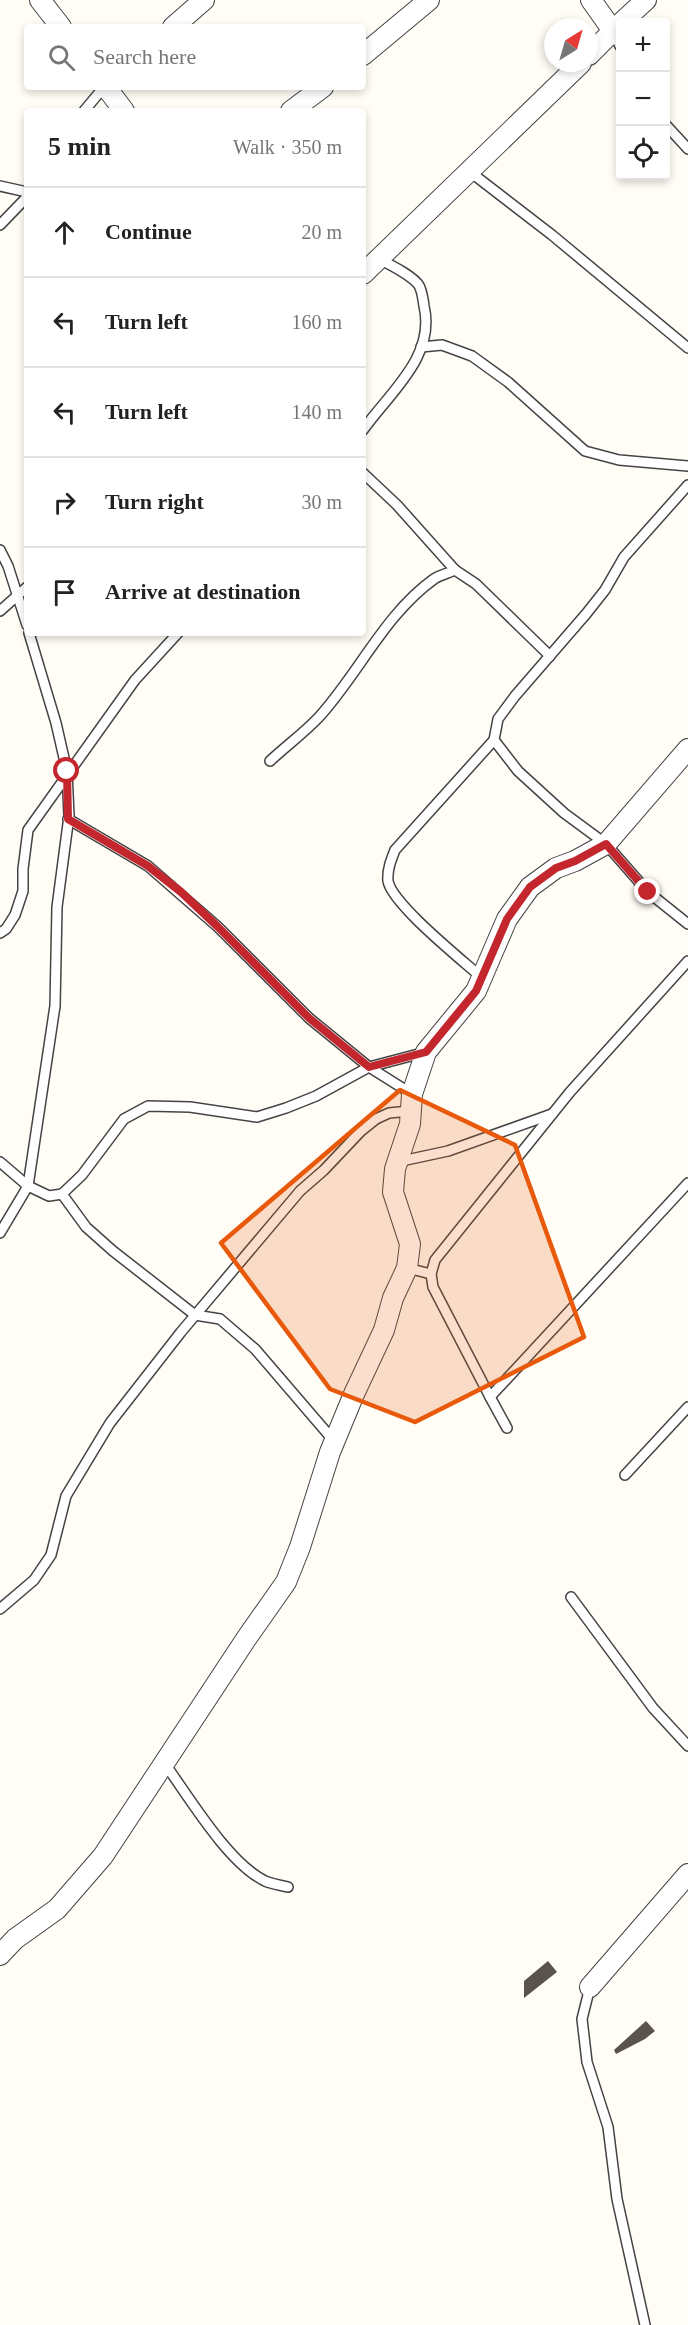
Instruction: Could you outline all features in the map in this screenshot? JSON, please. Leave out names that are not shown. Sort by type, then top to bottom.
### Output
[{"type":"street","points":[[40,0],[59,24]]},
{"type":"street","points":[[176,24],[204,0]]},
{"type":"street","points":[[366,52],[429,0]]},
{"type":"street","points":[[591,0],[616,28]]},
{"type":"street","points":[[630,18],[646,0]]},
{"type":"street","points":[[598,48],[616,33]]},
{"type":"street","points":[[366,271],[572,72]]},
{"type":"street","points":[[107,90],[122,108]]},
{"type":"street","points":[[295,108],[319,90]]},
{"type":"street","points":[[0,1955],[15,1939],[57,1909],[109,1847],[286,1582],[334,1441],[384,1329],[393,1298],[407,1268],[410,1245],[393,1191],[397,1162],[410,1124],[411,1103],[426,1052],[476,991],[507,919],[530,887],[556,868],[575,861],[606,844],[688,749]]},
{"type":"street","points":[[590,1987],[688,1874]]},
{"type":"lane","points":[[87,108],[102,90]]},
{"type":"lane","points":[[667,126],[688,149]]},
{"type":"lane","points":[[469,171],[561,242],[649,318],[688,348]]},
{"type":"lane","points":[[0,186],[24,191]]},
{"type":"lane","points":[[0,225],[24,200]]},
{"type":"lane","points":[[366,426],[414,367],[424,335],[425,312],[419,286],[406,274],[379,259]]},
{"type":"lane","points":[[421,347],[442,345],[472,356],[508,382],[585,451],[636,462],[688,466]]},
{"type":"lane","points":[[366,476],[398,505],[455,570],[476,584],[550,656]]},
{"type":"lane","points":[[482,978],[400,903],[388,883],[389,867],[395,850],[494,740],[498,719],[605,590],[624,557],[688,485]]},
{"type":"lane","points":[[0,550],[24,616]]},
{"type":"lane","points":[[270,760],[318,718],[383,631],[413,598],[436,578],[455,570]]},
{"type":"lane","points":[[0,611],[24,590]]},
{"type":"lane","points":[[0,1233],[28,1186],[55,1006],[57,907],[68,819],[67,775],[56,723],[30,636]]},
{"type":"lane","points":[[0,933],[6,929],[15,915],[23,891],[28,830],[135,680],[175,636]]},
{"type":"lane","points":[[494,740],[526,779],[564,813],[606,844],[648,892],[688,924]]},
{"type":"lane","points":[[0,1609],[34,1580],[51,1555],[66,1496],[94,1448],[110,1423],[195,1315],[300,1191],[324,1170],[361,1131],[376,1119],[411,1103],[309,1018],[181,892],[148,866],[68,819]]},
{"type":"lane","points":[[507,1428],[440,1302],[431,1274],[435,1260],[553,1113],[688,961]]},
{"type":"lane","points":[[0,1162],[28,1186],[49,1196],[62,1194],[82,1175],[124,1119],[148,1106],[190,1107],[257,1117],[316,1096],[369,1067],[426,1052]]},
{"type":"lane","points":[[397,1162],[448,1152],[553,1113]]},
{"type":"lane","points":[[490,1397],[688,1183]]},
{"type":"lane","points":[[62,1194],[86,1227],[99,1239],[195,1315],[220,1319],[255,1349],[334,1441]]},
{"type":"lane","points":[[407,1268],[431,1274]]},
{"type":"lane","points":[[625,1475],[688,1407]]},
{"type":"lane","points":[[571,1597],[653,1708],[688,1746]]},
{"type":"lane","points":[[165,1764],[213,1832],[240,1862],[264,1880],[288,1887]]},
{"type":"lane","points":[[590,1987],[582,2019],[587,2062],[608,2127],[617,2199],[645,2325]]},
{"type":"highlighted area","points":[[400,1090],[515,1145],[584,1337],[415,1422],[330,1389],[221,1243]]},
{"type":"building","points":[[548,1961],[557,1972],[524,1998],[524,1981]]},
{"type":"building","points":[[646,2021],[655,2031],[645,2039],[616,2054],[614,2050]]},
{"type":"route","points":[[67,771],[68,819],[148,866],[181,892],[309,1018],[369,1067],[426,1052],[476,991],[507,919],[530,887],[556,868],[575,861],[606,844],[648,892]]}]
